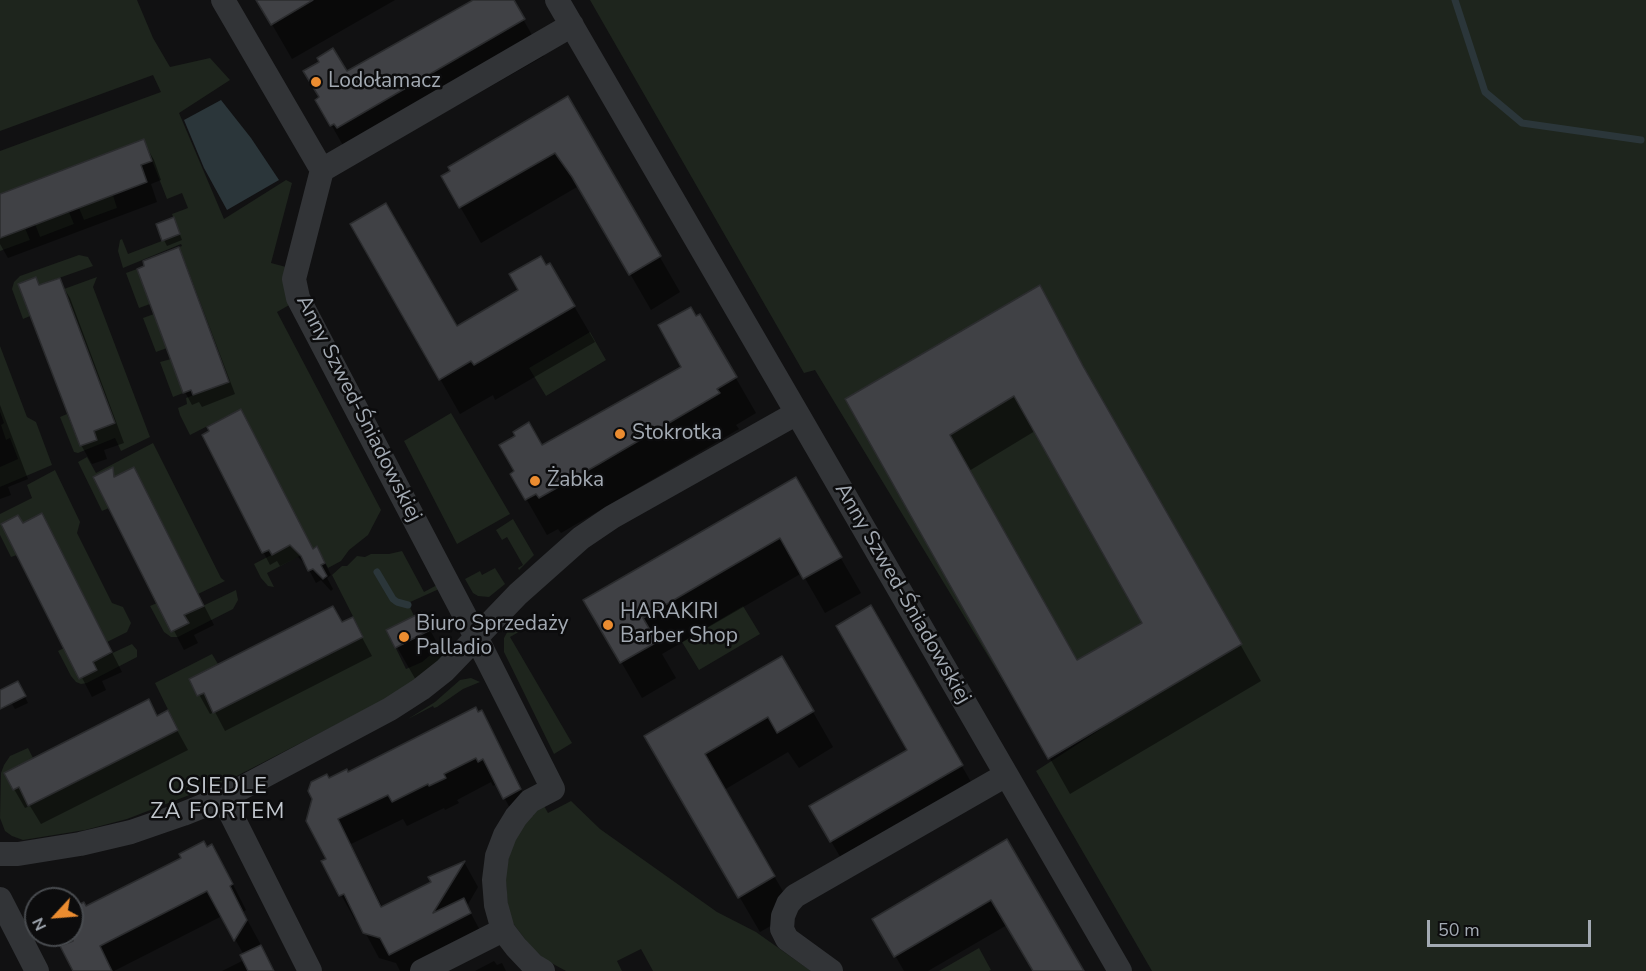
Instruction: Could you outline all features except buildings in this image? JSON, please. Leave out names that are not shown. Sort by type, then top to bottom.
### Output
[{"type":"street","points":[[224,0],[322,170],[572,25]]},
{"type":"street","name":"Anny Szwed-Śniadowskiej","points":[[557,0],[1120,971]]},
{"type":"street","name":"Anny Szwed-Śniadowskiej","points":[[322,170],[294,279],[298,298],[553,789],[530,801],[516,816],[497,856],[494,880],[496,905],[504,930]]},
{"type":"street","points":[[0,854],[18,854],[80,844],[131,832],[223,798],[390,709],[445,670],[547,567],[581,538],[612,517],[797,413]]},
{"type":"street","points":[[831,971],[787,939],[782,930],[783,916],[788,904],[795,896],[1006,775]]},
{"type":"street","points":[[223,798],[310,971]]},
{"type":"street","points":[[0,899],[37,971]]},
{"type":"street","points":[[422,971],[504,930],[533,965],[543,971]]},
{"type":"shaded area","points":[[0,0],[137,0],[153,38],[170,67],[210,58],[230,80],[179,113],[224,219],[286,180],[292,183],[271,263],[286,267],[291,304],[277,312],[381,510],[368,535],[349,550],[341,561],[328,568],[317,547],[267,573],[274,587],[268,586],[254,564],[306,537],[256,438],[245,425],[248,422],[241,409],[190,435],[180,415],[178,408],[187,404],[186,398],[229,381],[224,367],[220,368],[214,353],[218,351],[207,322],[203,324],[201,306],[179,247],[182,246],[181,244],[123,268],[118,251],[120,240],[122,239],[128,254],[180,234],[172,214],[188,208],[182,193],[167,199],[144,140],[24,185],[10,195],[8,191],[0,194],[0,151],[161,92],[153,75],[0,131]]},
{"type":"shaded area","points":[[590,0],[1646,0],[1646,971],[1152,971],[1036,771],[1104,727],[1048,755],[815,370],[804,373]]},
{"type":"shaded area","points":[[221,100],[251,138],[279,180],[227,210],[204,168],[184,120]]},
{"type":"shaded area","points":[[113,195],[117,208],[84,220],[79,208]]},
{"type":"shaded area","points":[[69,212],[74,224],[40,237],[35,224]]},
{"type":"shaded area","points":[[25,228],[30,240],[0,251],[0,238]]},
{"type":"shaded area","points":[[79,255],[88,257],[93,266],[39,285],[36,277],[18,284],[30,316],[23,319],[12,289],[14,282],[20,276]]},
{"type":"shaded area","points":[[137,269],[150,304],[139,308],[126,273]]},
{"type":"shaded area","points":[[97,277],[93,287],[150,437],[121,451],[115,438],[78,453],[74,452],[60,417],[67,414],[80,446],[97,440],[94,431],[114,423],[64,289]]},
{"type":"shaded area","points":[[154,314],[167,348],[156,352],[143,318]]},
{"type":"shaded area","points":[[590,332],[606,360],[546,396],[529,368]]},
{"type":"shaded area","points":[[0,346],[27,417],[36,422],[52,465],[0,487],[0,467],[18,459],[10,438],[6,440],[1,425],[4,423],[0,412]]},
{"type":"shaded area","points":[[171,359],[183,393],[173,397],[160,362]]},
{"type":"shaded area","points":[[451,413],[510,514],[457,544],[404,441]]},
{"type":"shaded area","points":[[153,443],[221,578],[225,581],[198,594],[194,585],[190,587],[186,570],[134,467],[114,477],[110,468],[93,477],[109,508],[102,511],[78,462],[87,457],[96,473]]},
{"type":"shaded area","points":[[55,470],[80,522],[77,533],[112,603],[123,607],[131,623],[127,632],[107,642],[42,514],[23,523],[17,555],[11,557],[0,535],[0,514],[32,498],[27,485]]},
{"type":"shaded area","points":[[513,519],[534,555],[519,570],[518,568],[523,565],[507,537],[502,540],[496,530]]},
{"type":"shaded area","points":[[402,551],[424,592],[437,585],[439,589],[408,603],[414,616],[387,630],[406,669],[422,662],[435,651],[442,657],[407,688],[231,779],[127,819],[85,830],[23,840],[5,831],[0,818],[1,773],[10,756],[28,748],[33,758],[4,773],[13,789],[19,787],[29,806],[178,730],[155,683],[212,654],[218,664],[189,679],[197,696],[204,693],[213,712],[363,636],[332,575],[342,566],[347,566],[357,556],[365,557],[371,554]]},
{"type":"shaded area","points":[[495,568],[505,584],[489,597],[473,593],[465,579],[480,571],[482,575]]},
{"type":"shaded area","points":[[236,590],[238,600],[233,609],[178,637],[171,637],[164,632],[150,606],[157,603],[172,632],[188,623],[184,615]]},
{"type":"shaded area","points":[[743,606],[760,634],[699,670],[682,642]]},
{"type":"shaded area","points":[[518,619],[524,629],[510,637],[572,743],[554,754],[504,652],[504,638]]},
{"type":"shaded area","points":[[132,644],[137,650],[137,657],[81,684],[71,676],[58,651],[64,648],[80,679],[96,670],[93,662]]},
{"type":"shaded area","points":[[471,678],[480,682],[463,689],[437,707],[433,706],[408,719],[435,702],[460,680]]},
{"type":"shaded area","points":[[571,801],[600,829],[717,912],[756,932],[811,971],[653,971],[641,949],[617,961],[622,971],[566,971],[544,959],[531,947],[512,922],[508,907],[505,871],[514,840],[523,825],[543,804],[548,813]]},
{"type":"shaded area","points":[[979,948],[991,970],[939,971]]},
{"type":"waterway","points":[[1455,0],[1485,92],[1522,123],[1641,140]]},
{"type":"waterway","points":[[377,572],[393,599],[408,605]]},
{"type":"place","name":"Lodołamacz","points":[[316,82]]},
{"type":"place","name":"Stokrotka","points":[[620,434]]},
{"type":"place","name":"Żabka","points":[[535,481]]},
{"type":"place","name":"HARAKIRI Barber Shop","points":[[608,625]]},
{"type":"place","name":"Biuro Sprzedaży Palladio","points":[[404,637]]},
{"type":"district","name":"OSIEDLE ZA FORTEM","points":[[218,800]]}]
